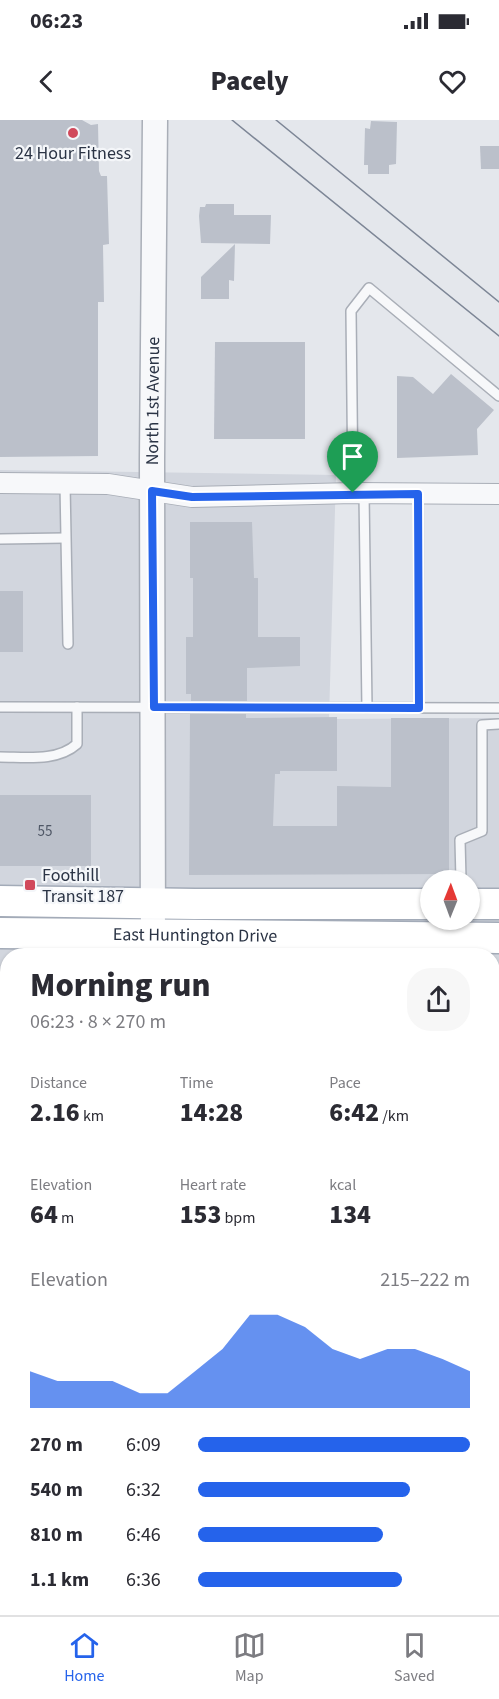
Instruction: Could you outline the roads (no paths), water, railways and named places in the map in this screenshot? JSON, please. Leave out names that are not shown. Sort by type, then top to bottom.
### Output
[{"type":"main road","points":[[480,895],[499,904]]},
{"type":"main road","name":"East Huntington Drive","points":[[0,901],[420,904]]},
{"type":"main road","name":"East Huntington Drive","points":[[0,933],[153,945],[259,941],[352,942],[499,938]]},
{"type":"street","name":"North 1st Avenue","points":[[153,945],[154,120]]},
{"type":"street","points":[[0,483],[108,484],[192,497],[358,493],[499,494]]},
{"type":"lane","points":[[367,708],[351,311],[369,288],[499,396]]},
{"type":"lane","points":[[65,484],[68,644]]},
{"type":"lane","points":[[418,494],[419,708]]},
{"type":"lane","points":[[0,538],[65,538]]},
{"type":"lane","points":[[0,707],[499,708]]},
{"type":"lane","points":[[0,757],[48,756],[69,752],[77,744],[77,707]]},
{"type":"lane","points":[[462,870],[460,840],[482,831],[482,724],[499,724]]},
{"type":"tram line","points":[[232,120],[499,336]]},
{"type":"tram line","points":[[276,120],[499,302]]},
{"type":"place","name":"24 Hour Fitness","points":[[73,133]]},
{"type":"place","name":"Foothill Transit 187","points":[[30,885]]}]
